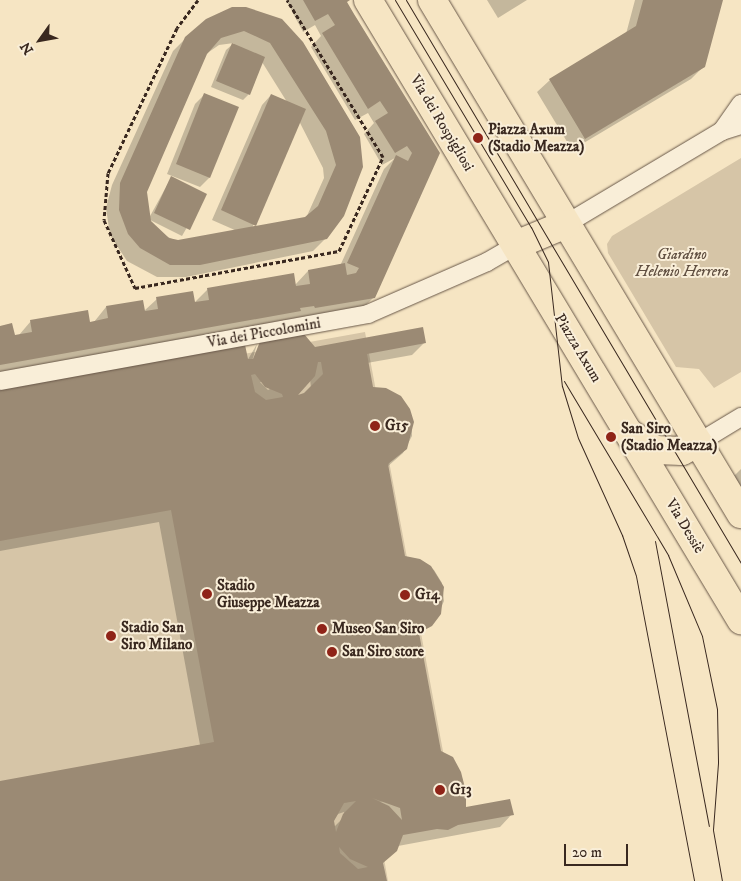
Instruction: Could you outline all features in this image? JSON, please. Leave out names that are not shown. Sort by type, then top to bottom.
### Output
[{"type":"main road","name":"Via dei Rospigliosi","points":[[368,0],[516,245]]},
{"type":"main road","points":[[432,0],[741,514]]},
{"type":"main road","points":[[516,245],[566,224]]},
{"type":"main road","name":"Piazza Axum","points":[[516,245],[628,432],[655,450],[682,451],[698,443]]},
{"type":"main road","name":"Via Dessiè","points":[[628,432],[741,620]]},
{"type":"street","points":[[722,131],[741,104]]},
{"type":"street","points":[[566,224],[722,131],[741,125]]},
{"type":"street","name":"Via dei Piccolomini","points":[[0,381],[368,314],[487,262],[516,245]]},
{"type":"street","name":"Piazza Axum","points":[[698,443],[741,416]]},
{"type":"path","points":[[198,0],[177,28],[108,172],[104,220],[135,288],[339,252],[383,157],[288,0]]},
{"type":"green space","name":"Giardino Helenio Herrera","points":[[741,158],[741,372],[714,388],[699,369],[676,367],[608,253],[607,244],[612,236]]},
{"type":"green space","name":"Stadio Giuseppe Meazza","points":[[365,332],[450,789],[374,803],[388,881],[0,881],[0,398]]},
{"type":"building","points":[[303,0],[350,0],[347,2],[354,14],[440,153],[375,298],[315,308],[314,306],[300,308],[301,311],[0,365],[0,326],[12,323],[15,335],[32,332],[30,320],[88,310],[90,322],[108,318],[106,306],[143,300],[145,311],[158,309],[156,297],[193,291],[195,302],[209,300],[207,288],[294,273],[296,286],[310,284],[308,270],[345,263],[347,275],[356,273],[359,268],[347,263],[396,155],[408,161],[412,153],[407,146],[395,153],[375,121],[388,113],[380,101],[368,109],[322,33],[335,25],[328,14],[315,21]]},
{"type":"building","points":[[643,0],[723,0],[705,67],[585,139],[549,79],[636,26]]},
{"type":"building","points":[[232,7],[246,7],[282,19],[303,42],[360,137],[363,167],[344,216],[327,239],[200,265],[170,265],[140,248],[128,234],[119,210],[120,183],[185,37],[206,19]],"holes":[[[244,31],[270,43],[326,131],[336,165],[318,206],[305,217],[178,240],[169,238],[151,221],[147,192],[207,54],[221,38]]]},
{"type":"building","points":[[232,43],[265,57],[250,95],[216,81]]},
{"type":"building","points":[[204,93],[239,107],[210,178],[176,164]]},
{"type":"building","points":[[271,94],[306,109],[256,226],[221,210]]},
{"type":"building","points":[[171,176],[207,194],[190,230],[154,213]]},
{"type":"building","name":"Stadio Giuseppe Meazza","points":[[423,327],[426,343],[367,354],[373,387],[386,388],[401,396],[410,409],[414,422],[407,449],[388,464],[405,556],[420,559],[431,566],[444,587],[441,614],[432,626],[419,633],[441,751],[453,757],[461,772],[466,792],[466,807],[510,799],[514,815],[458,825],[448,830],[437,829],[403,835],[397,851],[383,863],[387,881],[0,881],[0,781],[214,742],[171,510],[0,541],[0,384],[244,340],[248,359],[253,359],[261,339],[304,334],[315,347]],"holes":[[[318,362],[321,362],[323,374],[304,393],[298,395],[315,376]],[[255,374],[265,387],[282,394],[283,397],[266,400],[255,392],[251,375]],[[372,798],[400,808],[402,820],[389,806]],[[356,801],[343,814],[336,832],[334,821],[344,803]],[[339,847],[350,859],[368,867],[358,869],[340,853]]]},
{"type":"tram line","points":[[395,0],[531,227],[548,262],[562,386],[578,438],[622,535],[636,576],[694,881]]},
{"type":"tram line","points":[[406,0],[741,563]]},
{"type":"tram line","points":[[564,381],[668,555],[702,636],[717,709],[718,763],[713,830],[722,881]]},
{"type":"tram line","points":[[655,541],[709,826]]},
{"type":"place","name":"Piazza Axum (Stadio Meazza)","points":[[478,138]]},
{"type":"place","name":"G15","points":[[375,426]]},
{"type":"place","name":"San Siro (Stadio Meazza)","points":[[611,437]]},
{"type":"place","name":"Stadio Giuseppe Meazza","points":[[207,594]]},
{"type":"place","name":"G14","points":[[405,595]]},
{"type":"place","name":"Museo San Siro","points":[[322,629]]},
{"type":"place","name":"Stadio San Siro Milano","points":[[111,636]]},
{"type":"place","name":"San Siro store","points":[[332,652]]},
{"type":"place","name":"G13","points":[[440,790]]}]
